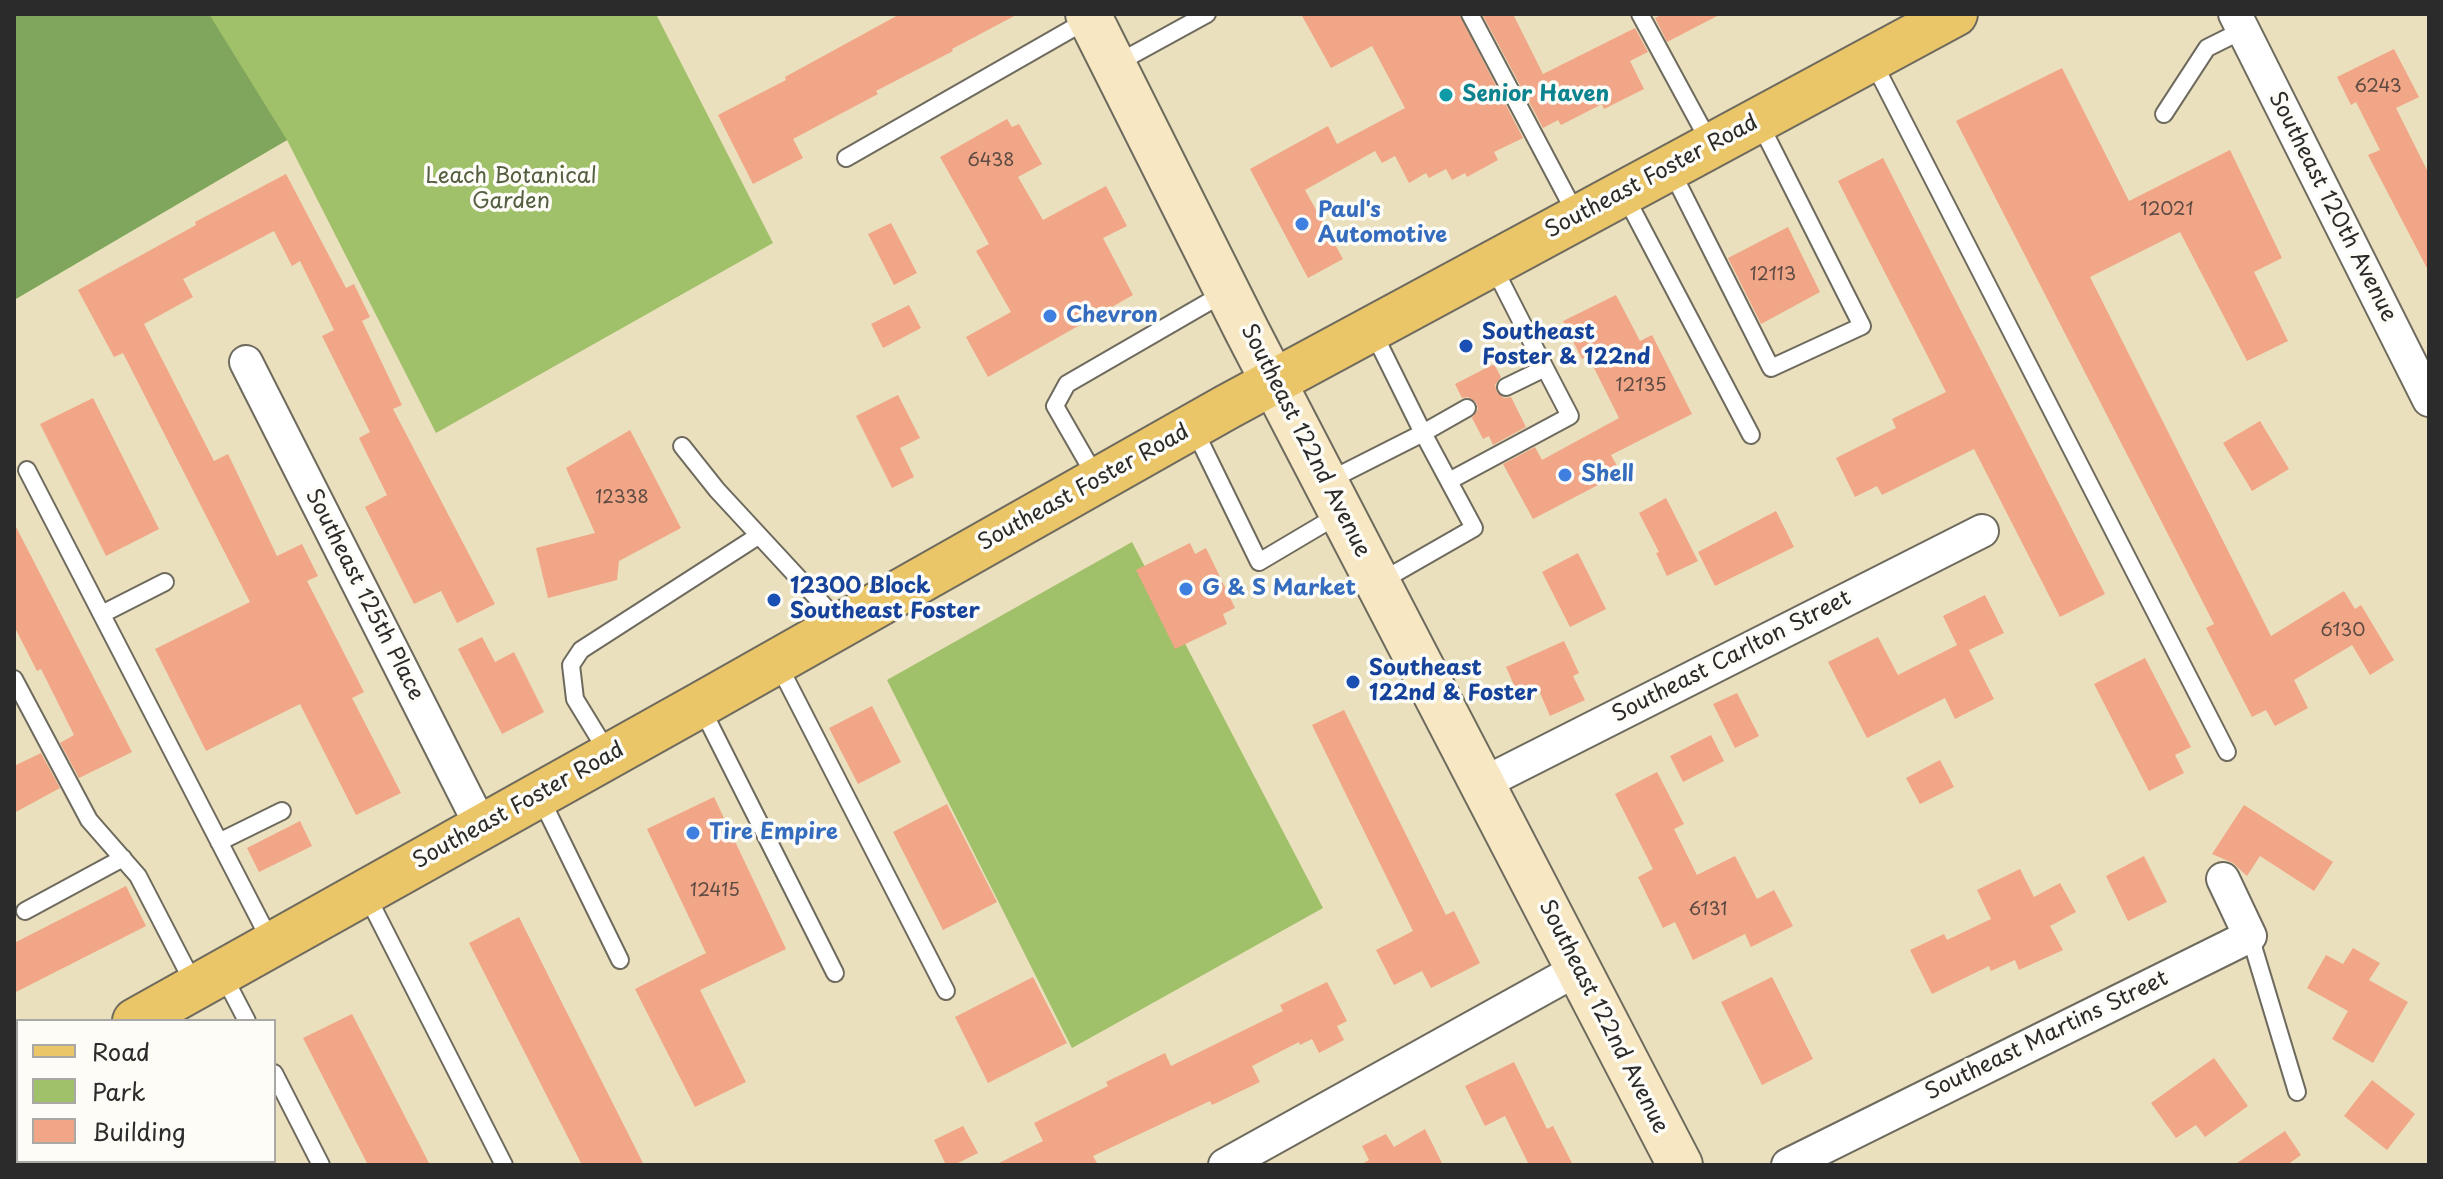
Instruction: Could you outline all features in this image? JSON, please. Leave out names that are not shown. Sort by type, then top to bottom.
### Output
[{"type":"main road","name":"Southeast Foster Road","points":[[139,1019],[1273,381],[1955,14]]},
{"type":"main road","name":"Southeast 122nd Avenue","points":[[1089,16],[1273,381],[1680,1165]]},
{"type":"street","name":"Southeast 120th Avenue","points":[[2239,22],[2429,400]]},
{"type":"street","name":"Southeast 125th Place","points":[[246,362],[482,828]]},
{"type":"street","name":"Southeast Carlton Street","points":[[1482,784],[1982,531]]},
{"type":"street","points":[[2223,879],[2250,936]]},
{"type":"street","name":"Southeast Martins Street","points":[[1788,1165],[2250,936]]},
{"type":"street","points":[[1225,1165],[1578,969]]},
{"type":"lane","points":[[1114,65],[1207,14]]},
{"type":"lane","points":[[1470,14],[1577,217]]},
{"type":"lane","points":[[1640,14],[1711,145]]},
{"type":"lane","points":[[846,158],[1089,16]]},
{"type":"lane","points":[[2164,114],[2207,48],[2239,22]]},
{"type":"lane","points":[[1871,59],[2227,752]]},
{"type":"lane","points":[[1669,167],[1771,368],[1862,326],[1758,120]]},
{"type":"lane","points":[[1623,193],[1751,435]]},
{"type":"lane","points":[[1449,481],[1570,416],[1492,264]]},
{"type":"lane","points":[[1098,480],[1055,406],[1067,384],[1227,291]]},
{"type":"lane","points":[[1371,329],[1474,528],[1378,583]]},
{"type":"lane","points":[[1506,387],[1545,368]]},
{"type":"lane","points":[[1193,427],[1259,562],[1334,498],[1423,433],[1467,408]]},
{"type":"lane","points":[[682,446],[758,536],[842,625]]},
{"type":"lane","points":[[27,470],[272,945]]},
{"type":"lane","points":[[610,756],[575,699],[571,665],[581,650],[758,536]]},
{"type":"lane","points":[[102,614],[165,582]]},
{"type":"lane","points":[[777,662],[946,991]]},
{"type":"lane","points":[[14,679],[89,820],[138,876],[209,980],[245,1019]]},
{"type":"lane","points":[[700,705],[835,973]]},
{"type":"lane","points":[[539,795],[620,960]]},
{"type":"lane","points":[[219,842],[282,811]]},
{"type":"lane","points":[[25,911],[123,858]]},
{"type":"lane","points":[[365,892],[504,1165]]},
{"type":"lane","points":[[2250,936],[2297,1092]]},
{"type":"lane","points":[[276,1077],[321,1165]]},
{"type":"green space","name":"Leach Botanical Garden","points":[[14,14],[656,14],[773,243],[436,433],[287,140],[14,300]]},
{"type":"green space","points":[[14,14],[209,14],[287,140],[14,300]]},
{"type":"green space","points":[[1132,542],[1323,908],[1072,1048],[887,680]]},
{"type":"building","points":[[900,14],[1018,14],[793,139],[803,158],[753,184],[718,115]]},
{"type":"building","points":[[1301,14],[1459,14],[1523,138],[1494,152],[1498,160],[1467,177],[1465,173],[1452,180],[1446,169],[1429,178],[1426,173],[1409,183],[1395,156],[1382,163],[1375,151],[1305,190],[1343,259],[1308,278],[1250,169],[1328,126],[1337,144],[1405,108],[1372,46],[1331,68]]},
{"type":"building","points":[[1482,14],[1513,14],[1543,74],[1635,28],[1648,52],[1630,61],[1644,89],[1604,109],[1602,104],[1561,125],[1558,120],[1543,128]]},
{"type":"building","points":[[1663,14],[1721,14],[1667,42],[1655,18]]},
{"type":"building","points":[[2394,49],[2419,97],[2396,108],[2429,174],[2429,272],[2368,155],[2380,150],[2356,102],[2351,105],[2337,77]]},
{"type":"building","points":[[2062,68],[2129,201],[2230,150],[2282,258],[2254,272],[2288,341],[2247,361],[2180,232],[2090,277],[2271,636],[2344,591],[2355,609],[2361,605],[2394,660],[2370,675],[2352,645],[2294,680],[2308,708],[2275,726],[2266,710],[2252,717],[2206,628],[2214,624],[1956,121]]},
{"type":"building","points":[[1007,119],[1012,127],[1019,124],[1042,164],[1018,177],[1043,220],[1106,186],[1127,226],[1103,238],[1133,295],[988,377],[966,337],[1011,312],[976,251],[989,244],[940,157]]},
{"type":"building","points":[[1883,158],[2105,594],[2060,617],[1974,449],[1882,495],[1877,486],[1855,497],[1836,458],[1896,428],[1892,419],[1946,392],[1838,181]]},
{"type":"building","points":[[286,174],[346,288],[354,284],[370,317],[362,321],[402,405],[393,409],[495,604],[457,623],[441,591],[414,604],[365,507],[387,495],[359,438],[370,432],[322,336],[334,330],[300,261],[292,266],[274,231],[183,279],[193,297],[144,324],[214,461],[228,454],[277,556],[302,544],[318,576],[307,581],[364,692],[352,698],[401,793],[356,815],[300,704],[206,751],[155,649],[250,602],[123,353],[114,357],[78,290],[196,225],[195,222]]},
{"type":"building","points":[[891,223],[917,273],[894,285],[868,234]]},
{"type":"building","points":[[1788,227],[1820,292],[1761,324],[1728,258]]},
{"type":"building","points":[[1616,295],[1640,341],[1652,335],[1692,414],[1611,455],[1621,473],[1533,519],[1503,464],[1535,447],[1542,460],[1619,418],[1588,356],[1582,359],[1563,321]]},
{"type":"building","points":[[909,305],[921,328],[883,348],[871,324]]},
{"type":"building","points":[[1494,364],[1501,377],[1495,385],[1497,392],[1504,398],[1511,397],[1526,427],[1493,445],[1489,436],[1483,439],[1472,418],[1478,409],[1476,402],[1468,397],[1462,398],[1455,384]]},
{"type":"building","points":[[898,395],[920,438],[900,448],[914,477],[892,488],[856,416]]},
{"type":"building","points":[[93,398],[159,529],[106,556],[40,424]]},
{"type":"building","points":[[2260,421],[2289,469],[2252,491],[2223,443]]},
{"type":"building","points":[[630,430],[681,528],[619,561],[617,580],[548,598],[536,548],[595,533],[566,468]]},
{"type":"building","points":[[1666,498],[1698,561],[1667,576],[1656,553],[1659,552],[1639,513]]},
{"type":"building","points":[[1776,511],[1794,547],[1715,586],[1698,552]]},
{"type":"building","points":[[14,523],[132,752],[79,778],[60,743],[74,735],[41,669],[37,671],[14,626]]},
{"type":"building","name":"G & S Market","points":[[1190,543],[1195,554],[1206,548],[1235,608],[1223,614],[1227,624],[1175,649],[1136,570]]},
{"type":"building","points":[[1578,553],[1606,609],[1570,627],[1542,572]]},
{"type":"building","points":[[1985,595],[2004,633],[1969,650],[1994,699],[1955,719],[1945,698],[1867,738],[1828,662],[1878,637],[1898,675],[1957,645],[1943,616]]},
{"type":"building","points":[[482,637],[495,662],[514,652],[544,712],[502,734],[458,649]]},
{"type":"building","points":[[1564,641],[1579,673],[1573,676],[1585,700],[1550,716],[1540,693],[1521,701],[1506,667]]},
{"type":"building","points":[[2145,658],[2191,747],[2175,755],[2184,773],[2149,791],[2094,684]]},
{"type":"building","points":[[1737,693],[1759,736],[1735,748],[1713,704]]},
{"type":"building","points":[[872,706],[901,762],[858,784],[829,728]]},
{"type":"building","points":[[1344,710],[1446,915],[1454,911],[1480,963],[1431,988],[1422,971],[1394,985],[1376,950],[1413,931],[1312,725]]},
{"type":"building","points":[[1711,735],[1724,761],[1683,782],[1670,756]]},
{"type":"building","points":[[41,753],[60,788],[14,813],[14,766]]},
{"type":"building","points":[[1940,760],[1954,787],[1920,804],[1906,778]]},
{"type":"building","points":[[1657,772],[1684,824],[1674,829],[1697,875],[1735,856],[1757,899],[1774,890],[1793,926],[1751,947],[1745,934],[1693,960],[1675,922],[1663,928],[1638,877],[1653,869],[1615,794]]},
{"type":"building","points":[[714,797],[786,949],[700,990],[746,1082],[695,1107],[635,989],[706,953],[647,829]]},
{"type":"building","points":[[947,804],[997,902],[943,930],[893,832]]},
{"type":"building","points":[[2244,805],[2333,862],[2314,891],[2260,856],[2247,876],[2233,863],[2212,854]]},
{"type":"building","points":[[300,821],[312,846],[259,872],[247,848]]},
{"type":"building","points":[[2144,856],[2167,902],[2128,921],[2106,876]]},
{"type":"building","points":[[2020,869],[2034,897],[2060,883],[2076,912],[2050,926],[2063,950],[2019,970],[2015,960],[1991,971],[1989,966],[1932,994],[1910,950],[1944,934],[1947,940],[1991,919],[1977,890]]},
{"type":"building","points":[[126,886],[146,926],[14,993],[14,943]]},
{"type":"building","points":[[519,917],[644,1165],[582,1165],[469,943]]},
{"type":"building","points":[[2353,948],[2380,963],[2369,980],[2408,1002],[2373,1063],[2332,1039],[2348,1011],[2307,988],[2326,955],[2343,964]]},
{"type":"building","points":[[1033,977],[1067,1043],[988,1083],[955,1017]]},
{"type":"building","points":[[1772,977],[1813,1059],[1762,1085],[1721,1002]]},
{"type":"building","points":[[1327,982],[1347,1021],[1337,1026],[1344,1040],[1319,1053],[1312,1039],[1300,1045],[1299,1042],[1252,1066],[1260,1082],[1212,1105],[1210,1101],[1093,1156],[1098,1165],[995,1165],[1043,1141],[1034,1123],[1108,1086],[1106,1082],[1165,1053],[1171,1066],[1283,1011],[1280,1005]]},
{"type":"building","points":[[352,1014],[430,1165],[368,1165],[303,1038]]},
{"type":"building","points":[[2214,1058],[2248,1106],[2205,1137],[2196,1125],[2176,1138],[2151,1103]]},
{"type":"building","points":[[1514,1062],[1547,1129],[1553,1126],[1573,1165],[1529,1165],[1505,1116],[1485,1126],[1465,1086]]},
{"type":"building","points":[[2372,1080],[2415,1114],[2387,1150],[2344,1116]]},
{"type":"building","points":[[963,1126],[978,1153],[954,1165],[946,1165],[934,1140]]},
{"type":"building","points":[[1425,1129],[1443,1165],[1360,1165],[1369,1160],[1362,1146],[1386,1134],[1394,1147]]},
{"type":"building","points":[[2285,1131],[2301,1155],[2287,1165],[2234,1165]]},
{"type":"place","name":"Senior Haven","points":[[1446,95]]},
{"type":"place","name":"Paul's Automotive","points":[[1302,224]]},
{"type":"place","name":"Chevron","points":[[1050,316]]},
{"type":"place","name":"Southeast Foster & 122nd","points":[[1466,346]]},
{"type":"place","name":"Shell","points":[[1565,475]]},
{"type":"place","name":"G & S Market","points":[[1186,589]]},
{"type":"place","name":"12300 Block Southeast Foster","points":[[774,600]]},
{"type":"place","name":"Southeast 122nd & Foster","points":[[1353,682]]},
{"type":"place","name":"Tire Empire","points":[[693,833]]}]
